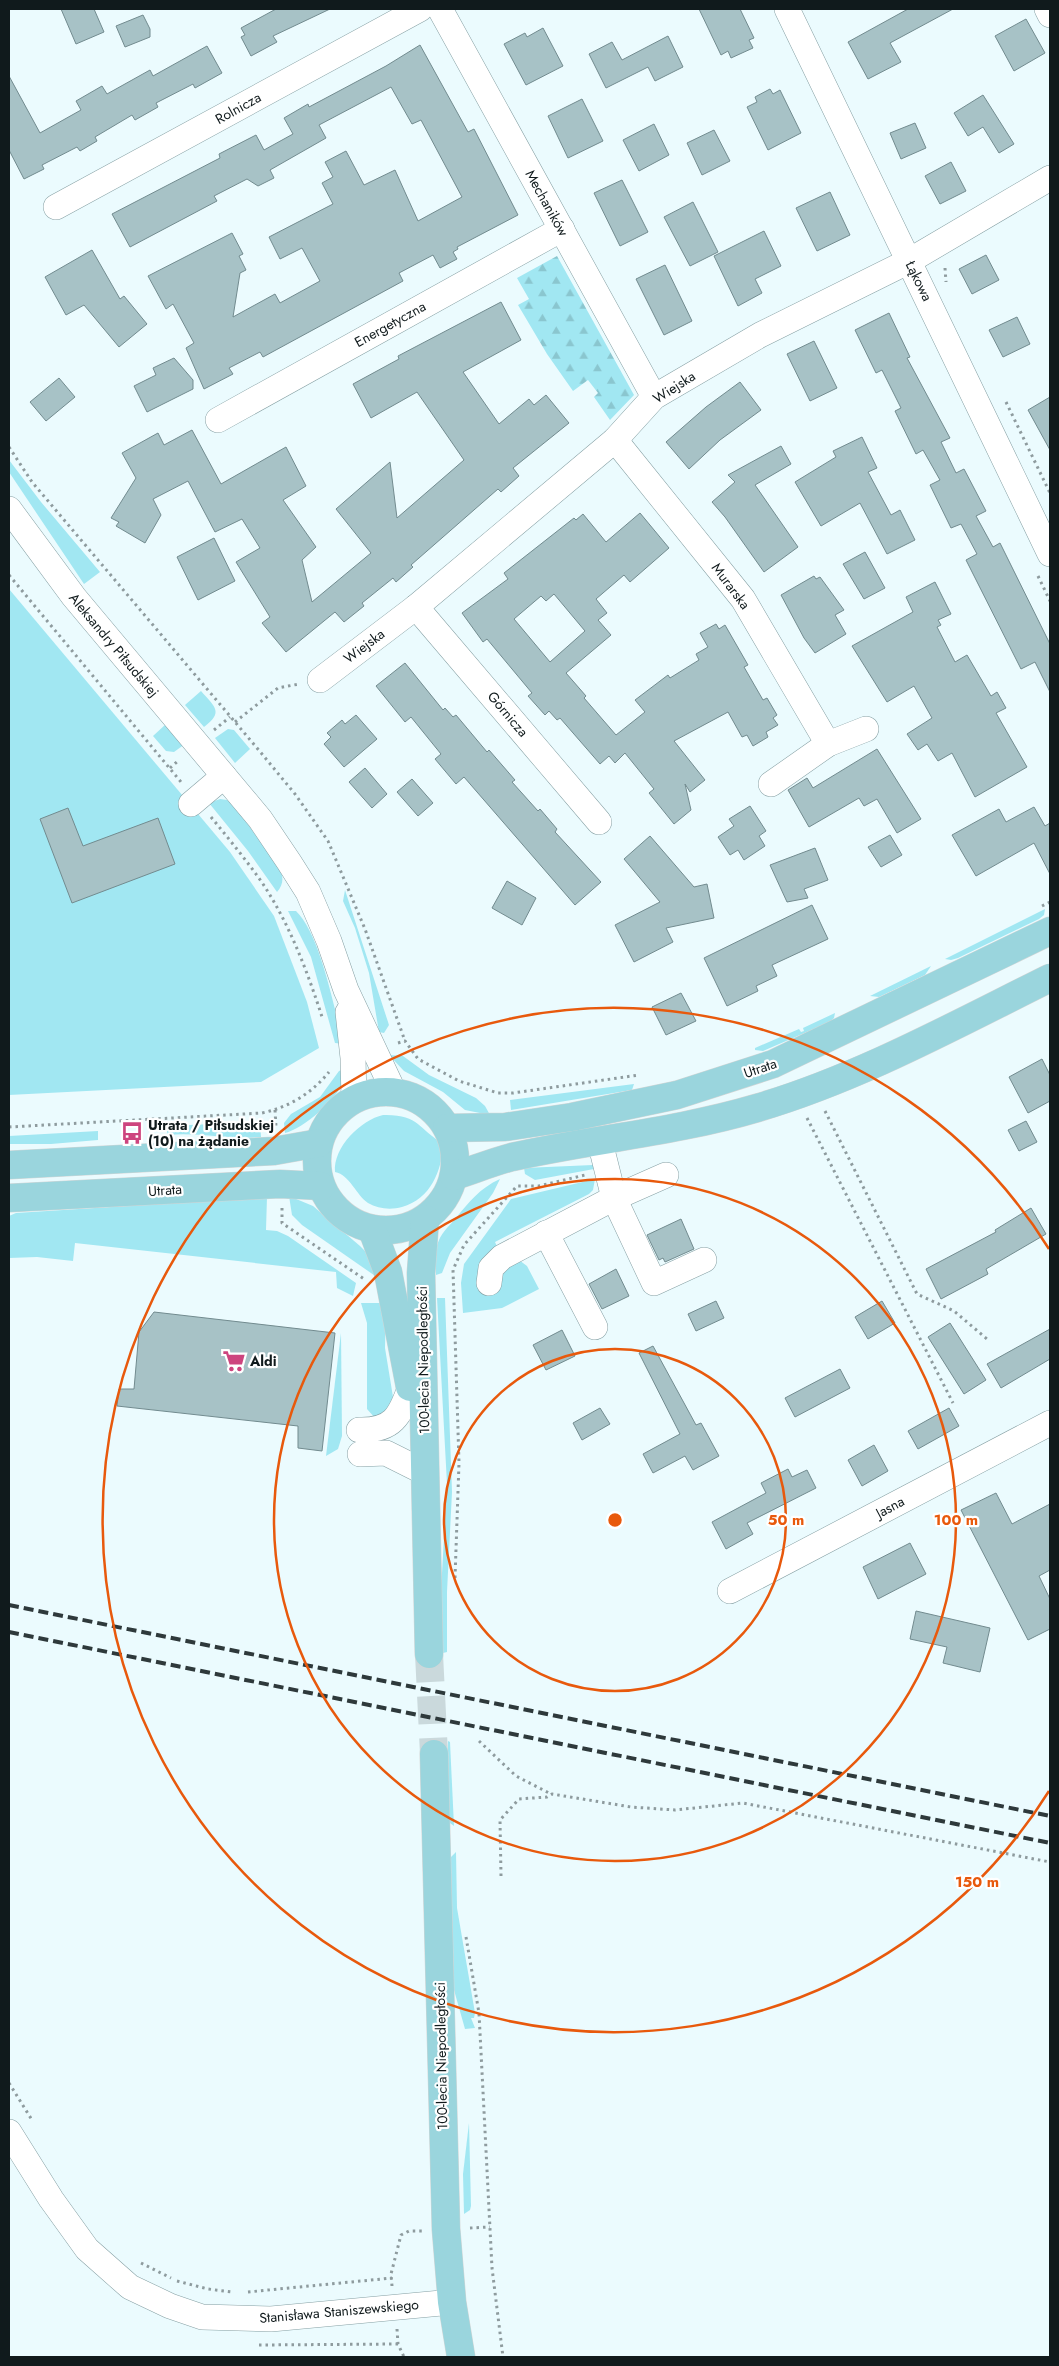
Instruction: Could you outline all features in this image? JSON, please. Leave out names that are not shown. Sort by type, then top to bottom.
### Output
[{"type":"main road","name":"Utrata","points":[[447,1128],[505,1127],[572,1118],[677,1095],[765,1067],[892,1009],[1050,931]]},
{"type":"main road","points":[[454,1176],[511,1158],[710,1120],[757,1108],[873,1064],[1050,978]]},
{"type":"main road","points":[[394,1092],[415,1098],[433,1110],[447,1128],[454,1143],[456,1160],[454,1176],[447,1196],[434,1213],[403,1229],[372,1229],[359,1226],[343,1216],[330,1202],[321,1186],[318,1172],[319,1143],[327,1126],[338,1111],[354,1100],[373,1093],[394,1092]]},
{"type":"main road","points":[[9,1166],[274,1151],[319,1143]]},
{"type":"main road","name":"Utrata","points":[[9,1198],[280,1184],[321,1186]]},
{"type":"main road","name":"100-lecia Niepodległości","points":[[425,1218],[421,1273],[429,1654]]},
{"type":"main road","name":"100-lecia Niepodległości","points":[[372,1229],[388,1272],[410,1388],[425,1502]]},
{"type":"main road","name":"100-lecia Niepodległości","points":[[434,1754],[446,2229],[452,2302],[461,2357]]},
{"type":"street","name":"Rolnicza","points":[[56,207],[420,9]]},
{"type":"street","name":"Mechaników","points":[[440,9],[654,397]]},
{"type":"street","name":"Łąkowa","points":[[787,9],[1050,554]]},
{"type":"street","points":[[1047,9],[1050,15]]},
{"type":"street","name":"Wiejska","points":[[320,680],[416,607],[615,440],[654,397],[760,335],[909,260],[1050,178]]},
{"type":"street","name":"Energetyczna","points":[[218,420],[562,229]]},
{"type":"street","name":"Murarska","points":[[615,440],[743,600],[828,744]]},
{"type":"street","name":"Aleksandry Piłsudskiej","points":[[9,510],[74,597],[260,819],[308,892],[329,940],[346,990],[363,1054],[394,1092]]},
{"type":"street","name":"Górnicza","points":[[416,607],[599,822]]},
{"type":"street","points":[[771,784],[828,744],[866,729]]},
{"type":"street","points":[[192,804],[224,776]]},
{"type":"street","name":"Aleksandry Piłsudskiej","points":[[354,1100],[363,1054]]},
{"type":"street","points":[[600,1142],[614,1198],[654,1283],[704,1260]]},
{"type":"street","points":[[489,1282],[488,1275],[495,1263],[546,1233],[614,1198],[666,1175]]},
{"type":"street","points":[[546,1233],[595,1328]]},
{"type":"street","points":[[410,1388],[401,1414],[387,1426],[372,1430],[360,1442],[420,1470]]},
{"type":"street","name":"Jasna","points":[[730,1591],[1050,1423]]},
{"type":"street","name":"Stanisława Staniszewskiego","points":[[9,2132],[51,2199],[87,2249],[130,2287],[170,2306],[202,2317],[270,2319],[452,2302]]},
{"type":"path","points":[[9,447],[32,482],[295,794],[328,841],[358,911],[405,1041],[418,1059],[469,1086],[498,1093],[513,1093],[647,1074]]},
{"type":"path","points":[[235,722],[278,688],[320,680]]},
{"type":"path","points":[[1033,910],[1050,902]]},
{"type":"path","points":[[9,1127],[262,1113],[278,1110],[308,1092],[322,1080],[335,1063],[405,1041]]},
{"type":"path","points":[[806,1091],[916,1294],[954,1311],[987,1340]]},
{"type":"path","points":[[806,1091],[953,1403]]},
{"type":"path","points":[[454,1587],[459,1463],[453,1270],[464,1245],[517,1186]]},
{"type":"path","points":[[479,1741],[516,1776],[552,1794],[631,1807],[675,1810],[743,1803],[1050,1862]]},
{"type":"path","points":[[501,1876],[500,1820],[519,1800],[547,1797],[552,1794]]},
{"type":"path","points":[[465,1930],[479,2013],[492,2268],[503,2357]]},
{"type":"path","points":[[9,2082],[35,2125]]},
{"type":"path","points":[[140,2262],[178,2281],[208,2289],[242,2293],[392,2278]]},
{"type":"green space","points":[[557,256],[634,395],[610,420],[594,397],[598,393],[588,380],[573,391],[547,354],[518,305],[529,299],[517,278]]},
{"type":"green space","points":[[9,460],[41,502],[100,572],[84,584],[9,472]]},
{"type":"green space","points":[[9,589],[230,852],[274,916],[307,1002],[319,1048],[261,1082],[9,1095]]},
{"type":"green space","points":[[201,691],[213,705],[216,713],[204,727],[185,705]]},
{"type":"green space","points":[[166,724],[185,744],[174,752],[166,751],[153,736]]},
{"type":"green space","points":[[228,729],[234,730],[250,749],[235,763],[215,738]]},
{"type":"green space","points":[[220,799],[227,800],[236,807],[280,870],[282,881],[281,887],[277,892],[248,851],[209,803]]},
{"type":"green space","points":[[345,890],[389,1025],[384,1033],[379,1032],[369,973],[355,928],[343,901]]},
{"type":"green space","points":[[1045,909],[1044,915],[1039,919],[958,958],[945,959]]},
{"type":"green space","points":[[288,911],[296,911],[305,922],[313,937],[326,974],[344,1044],[335,1043],[311,957]]},
{"type":"green space","points":[[931,966],[925,975],[879,997],[870,996]]},
{"type":"green space","points":[[835,1013],[834,1018],[830,1022],[763,1051],[755,1050],[755,1048],[799,1029],[801,1032],[804,1031],[803,1028]]},
{"type":"green space","points":[[389,1055],[403,1056],[429,1075],[476,1098],[485,1106],[490,1115],[465,1110],[443,1092],[404,1071]]},
{"type":"green space","points":[[344,1069],[340,1088],[327,1104],[310,1120],[285,1133],[284,1123],[291,1114],[320,1097],[339,1071]]},
{"type":"green space","points":[[634,1084],[632,1090],[511,1110],[510,1100]]},
{"type":"green space","points":[[383,1115],[395,1115],[411,1120],[444,1144],[443,1154],[433,1183],[420,1198],[398,1208],[380,1208],[368,1203],[345,1177],[335,1172],[339,1153],[350,1136],[366,1122]]},
{"type":"green space","points":[[260,1122],[261,1137],[249,1138],[191,1134],[168,1135],[165,1126]]},
{"type":"green space","points":[[98,1131],[98,1140],[51,1144],[9,1144],[9,1136]]},
{"type":"green space","points":[[593,1165],[594,1169],[535,1180],[525,1174],[524,1168]]},
{"type":"green space","points":[[500,1179],[493,1193],[450,1253],[442,1273],[436,1275],[436,1248],[442,1234],[475,1196]]},
{"type":"green space","points":[[595,1179],[593,1190],[589,1194],[495,1242],[499,1251],[498,1272],[519,1260],[527,1266],[539,1289],[502,1308],[463,1313],[461,1283],[464,1264],[511,1199]]},
{"type":"green space","points":[[289,1196],[313,1206],[360,1246],[370,1256],[381,1280],[302,1225],[292,1215]]},
{"type":"green space","points":[[267,1197],[266,1230],[277,1231],[288,1236],[356,1283],[353,1296],[337,1288],[336,1272],[75,1243],[73,1261],[37,1257],[9,1258],[9,1216],[16,1213]]},
{"type":"green space","points":[[437,1298],[445,1298],[452,1492],[447,1592],[447,1652],[443,1653],[441,1591],[447,1484]]},
{"type":"green space","points":[[361,1303],[386,1303],[385,1348],[393,1397],[389,1409],[375,1418],[367,1409],[367,1323]]},
{"type":"green space","points":[[341,1333],[342,1436],[338,1449],[326,1456]]},
{"type":"green space","points":[[448,1741],[450,1742],[454,1826],[450,1823],[448,1812]]},
{"type":"green space","points":[[456,1852],[457,1908],[475,2013],[474,2018],[471,2018],[475,2028],[465,2029],[454,1990],[450,1858]]},
{"type":"green space","points":[[469,2123],[471,2206],[470,2210],[464,2214],[463,2174]]},
{"type":"building","points":[[61,9],[94,9],[104,32],[76,44]]},
{"type":"building","points":[[276,9],[330,9],[273,36],[277,42],[251,56],[241,37],[245,35],[241,28]]},
{"type":"building","points":[[699,9],[740,9],[754,38],[749,40],[753,48],[731,58],[728,51],[721,55]]},
{"type":"building","points":[[908,9],[953,9],[890,43],[901,62],[868,79],[848,42]]},
{"type":"building","points":[[143,15],[150,29],[150,37],[125,47],[116,26]]},
{"type":"building","points":[[1026,19],[1045,53],[1014,71],[995,36]]},
{"type":"building","points":[[543,28],[563,66],[526,85],[504,44],[525,33],[527,37]]},
{"type":"building","points":[[668,36],[683,67],[655,81],[648,67],[606,88],[589,54],[612,42],[622,60]]},
{"type":"building","points":[[420,45],[468,132],[474,129],[518,215],[457,247],[458,249],[453,252],[457,259],[440,268],[433,255],[399,273],[403,281],[263,357],[260,352],[229,368],[233,374],[204,389],[186,348],[194,343],[173,304],[166,309],[148,276],[232,233],[243,254],[239,256],[246,270],[240,273],[233,317],[275,294],[280,303],[320,281],[302,248],[280,259],[269,237],[333,204],[322,183],[333,177],[325,162],[346,151],[364,185],[395,170],[418,221],[462,197],[421,120],[412,124],[391,87],[319,125],[326,138],[270,170],[274,178],[258,186],[247,179],[214,196],[217,201],[130,247],[112,214],[220,158],[219,154],[256,135],[264,150],[293,134],[284,118],[308,104],[309,107],[386,66]]},
{"type":"building","points":[[207,46],[222,73],[195,88],[193,84],[156,103],[158,107],[135,120],[132,115],[95,137],[97,141],[80,151],[77,147],[42,165],[44,169],[24,179],[9,150],[9,76],[40,133],[81,110],[76,101],[102,86],[107,94],[150,70],[153,76]]},
{"type":"building","points":[[770,89],[773,94],[780,90],[801,133],[768,150],[747,107],[757,102],[755,97]]},
{"type":"building","points":[[983,95],[1014,144],[999,153],[983,127],[968,136],[954,113]]},
{"type":"building","points":[[582,99],[603,141],[568,158],[548,116]]},
{"type":"building","points":[[915,123],[926,148],[901,159],[890,133]]},
{"type":"building","points":[[654,124],[669,155],[639,171],[623,140]]},
{"type":"building","points":[[714,130],[730,161],[702,175],[687,143]]},
{"type":"building","points":[[951,162],[966,191],[940,204],[925,176]]},
{"type":"building","points":[[622,180],[648,232],[620,246],[594,193]]},
{"type":"building","points":[[830,192],[850,235],[817,251],[796,208]]},
{"type":"building","points":[[693,202],[718,252],[690,266],[664,217]]},
{"type":"building","points":[[764,231],[781,266],[755,279],[762,293],[738,306],[714,256]]},
{"type":"building","points":[[92,250],[120,299],[124,296],[147,324],[119,347],[84,305],[66,315],[45,277]]},
{"type":"building","points":[[986,255],[999,280],[972,294],[959,269]]},
{"type":"building","points":[[665,265],[692,321],[664,335],[636,279]]},
{"type":"building","points":[[501,302],[521,340],[463,372],[499,424],[529,399],[534,405],[546,395],[569,423],[513,468],[519,476],[501,492],[498,489],[411,565],[413,567],[396,582],[393,578],[362,603],[364,606],[344,622],[335,612],[286,652],[262,623],[270,617],[236,562],[260,548],[242,519],[215,532],[188,481],[153,499],[161,515],[145,543],[116,526],[119,522],[111,518],[136,478],[122,453],[158,433],[164,445],[192,430],[221,484],[286,447],[306,486],[283,500],[316,547],[302,560],[312,602],[371,553],[336,509],[390,462],[397,518],[464,460],[417,392],[371,418],[353,384],[399,359],[398,356]]},
{"type":"building","points":[[889,313],[910,357],[907,358],[950,438],[941,442],[956,473],[964,469],[986,511],[976,516],[993,547],[1000,543],[1050,644],[1050,692],[1035,662],[1021,669],[966,560],[977,554],[961,524],[951,528],[930,485],[940,480],[923,450],[916,454],[895,411],[901,408],[882,370],[876,373],[855,330]]},
{"type":"building","points":[[1017,317],[1030,344],[1003,357],[989,330]]},
{"type":"building","points":[[814,341],[837,388],[810,401],[787,354]]},
{"type":"building","points":[[174,358],[193,380],[193,389],[147,412],[134,386],[156,375],[153,368]]},
{"type":"building","points":[[59,378],[75,397],[46,421],[30,402]]},
{"type":"building","points":[[740,382],[761,410],[720,440],[689,469],[666,442],[706,407]]},
{"type":"building","points":[[1050,397],[1050,450],[1028,410]]},
{"type":"building","points":[[862,437],[877,468],[868,472],[891,515],[900,510],[915,540],[887,554],[860,503],[821,526],[795,482],[836,457],[833,451]]},
{"type":"building","points":[[781,446],[791,464],[755,485],[798,547],[764,572],[712,502],[735,482],[728,475]]},
{"type":"building","points":[[640,513],[669,548],[630,582],[624,575],[596,599],[607,613],[598,620],[611,635],[566,673],[586,696],[584,698],[616,735],[645,712],[635,700],[668,675],[670,678],[699,660],[696,654],[708,647],[700,633],[716,624],[719,629],[725,625],[748,665],[744,667],[763,700],[767,698],[777,715],[773,718],[778,725],[766,732],[768,737],[753,746],[747,735],[742,737],[728,712],[674,741],[705,780],[690,792],[685,784],[691,810],[674,824],[649,793],[654,789],[625,753],[615,763],[609,756],[600,764],[560,718],[557,720],[549,711],[545,715],[528,696],[532,693],[487,639],[483,642],[462,613],[508,579],[504,573],[574,518],[576,520],[583,514],[606,542]],"holes":[[[554,594],[585,631],[550,662],[514,619],[541,596],[546,601]]]},
{"type":"building","points":[[214,538],[235,581],[198,600],[177,557]]},
{"type":"building","points":[[865,552],[885,588],[864,599],[843,564]]},
{"type":"building","points":[[814,576],[816,579],[820,577],[844,610],[835,615],[846,634],[815,653],[804,638],[781,595]]},
{"type":"building","points":[[935,582],[951,614],[938,620],[941,625],[937,627],[955,662],[967,655],[991,696],[997,692],[1006,708],[996,713],[1027,767],[975,797],[952,753],[938,761],[927,744],[918,750],[907,734],[932,718],[914,686],[887,702],[852,646],[913,612],[906,597]]},
{"type":"building","points":[[405,663],[443,710],[445,708],[453,717],[456,715],[487,752],[489,750],[515,780],[512,782],[538,811],[540,809],[557,829],[555,832],[601,882],[575,905],[464,777],[456,784],[435,759],[441,754],[411,717],[405,722],[376,686]]},
{"type":"building","points":[[356,715],[377,739],[344,767],[324,744],[331,737],[327,733],[342,720],[345,724]]},
{"type":"building","points":[[877,749],[921,819],[897,833],[877,799],[864,806],[859,798],[809,827],[788,790],[807,778],[813,788]]},
{"type":"building","points":[[365,768],[387,794],[372,808],[349,782]]},
{"type":"building","points":[[412,779],[433,803],[418,816],[397,792]]},
{"type":"building","points":[[750,806],[766,831],[759,836],[765,846],[744,860],[738,850],[730,855],[718,837],[734,826],[729,819]]},
{"type":"building","points":[[1034,807],[1045,826],[1050,823],[1050,874],[1034,843],[976,876],[952,835],[999,809],[1006,822]]},
{"type":"building","points":[[68,808],[83,846],[158,818],[175,864],[72,903],[40,819]]},
{"type":"building","points":[[890,835],[902,855],[881,867],[868,847]]},
{"type":"building","points":[[650,836],[694,887],[707,884],[714,918],[666,928],[673,942],[634,962],[615,925],[660,902],[624,859]]},
{"type":"building","points":[[815,848],[828,880],[804,889],[808,898],[787,902],[770,865]]},
{"type":"building","points":[[507,881],[536,898],[522,925],[492,908]]},
{"type":"building","points":[[812,905],[828,939],[772,965],[777,976],[756,986],[758,991],[727,1006],[704,958]]},
{"type":"building","points":[[681,993],[696,1021],[666,1035],[652,1007]]},
{"type":"building","points":[[1042,1059],[1050,1075],[1050,1101],[1028,1113],[1009,1077]]},
{"type":"building","points":[[1026,1121],[1037,1142],[1019,1151],[1008,1130]]},
{"type":"building","points":[[1031,1208],[1046,1234],[986,1269],[988,1274],[941,1299],[926,1269],[996,1232],[995,1230]]},
{"type":"building","points":[[681,1219],[694,1249],[665,1262],[663,1258],[659,1260],[647,1235]]},
{"type":"building","points":[[616,1269],[629,1296],[602,1309],[589,1284]]},
{"type":"building","points":[[716,1301],[724,1318],[696,1331],[688,1314]]},
{"type":"building","points":[[882,1301],[895,1323],[868,1339],[855,1317]]},
{"type":"building","name":"Aldi","points":[[154,1312],[335,1333],[322,1451],[298,1448],[298,1426],[117,1406],[119,1389],[134,1389],[139,1332]]},
{"type":"building","points":[[950,1323],[986,1380],[964,1394],[928,1337]]},
{"type":"building","points":[[1050,1329],[1050,1359],[1001,1388],[987,1364]]},
{"type":"building","points":[[562,1330],[575,1356],[546,1370],[533,1345]]},
{"type":"building","points":[[653,1346],[696,1425],[701,1423],[719,1456],[693,1470],[685,1456],[653,1473],[643,1454],[680,1434],[639,1353]]},
{"type":"building","points":[[840,1369],[850,1388],[795,1417],[785,1398]]},
{"type":"building","points":[[600,1408],[610,1424],[582,1440],[573,1423]]},
{"type":"building","points":[[949,1408],[959,1426],[918,1449],[908,1431]]},
{"type":"building","points":[[874,1445],[888,1471],[862,1486],[848,1460]]},
{"type":"building","points":[[788,1469],[792,1477],[807,1470],[816,1488],[747,1523],[753,1534],[726,1549],[712,1522],[766,1493],[761,1483]]},
{"type":"building","points":[[996,1493],[1012,1524],[1050,1504],[1050,1570],[1039,1576],[1050,1599],[1050,1629],[1028,1640],[961,1510]]},
{"type":"building","points":[[910,1543],[926,1574],[878,1599],[863,1567]]},
{"type":"building","points":[[916,1611],[990,1628],[980,1672],[943,1663],[947,1647],[910,1639]]},
{"type":"tunnel","points":[[429,1654],[434,1754]]},
{"type":"railway","points":[[9,1605],[1050,1816]]},
{"type":"railway","points":[[9,1632],[1050,1843]]},
{"type":"place","name":"Utrata / Piłsudskiej (10) na żądanie","points":[[132,1133]]},
{"type":"place","name":"Aldi","points":[[234,1361]]}]
